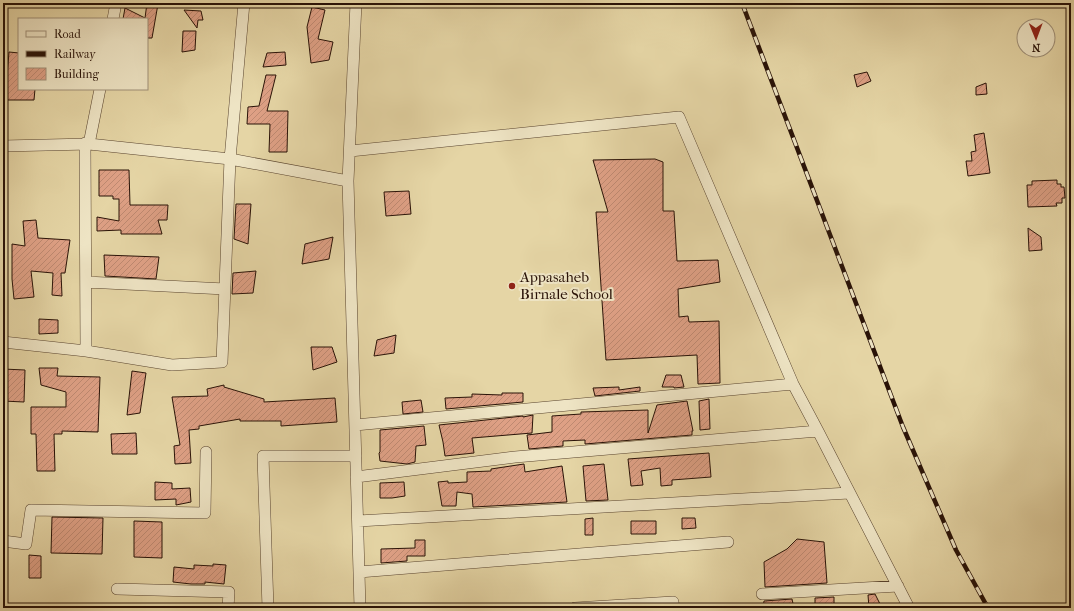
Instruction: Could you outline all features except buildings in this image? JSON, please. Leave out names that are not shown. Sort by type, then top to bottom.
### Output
[{"type":"street","points":[[113,18],[116,3]]},
{"type":"street","points":[[3,342],[86,351],[172,365],[222,362],[230,159],[244,3]]},
{"type":"street","points":[[356,3],[348,181],[360,608]]},
{"type":"street","points":[[86,351],[87,144],[100,90]]},
{"type":"street","points":[[350,151],[679,117],[793,384],[908,608]]},
{"type":"street","points":[[3,146],[87,144],[230,159],[348,181]]},
{"type":"street","points":[[86,282],[225,289]]},
{"type":"street","points":[[355,424],[793,384]]},
{"type":"street","points":[[356,477],[515,457],[818,431]]},
{"type":"street","points":[[3,541],[26,544],[32,510],[205,513],[206,452]]},
{"type":"street","points":[[268,608],[263,456],[356,456]]},
{"type":"street","points":[[358,521],[849,492]]},
{"type":"street","points":[[359,572],[728,542]]},
{"type":"street","points":[[762,594],[898,586]]},
{"type":"street","points":[[117,588],[228,592],[228,608]]},
{"type":"street","points":[[575,608],[673,602],[674,608]]},
{"type":"railway","points":[[742,3],[903,427],[956,550],[988,608]]},
{"type":"place","name":"Appasaheb Birnale School","points":[[512,286]]}]
